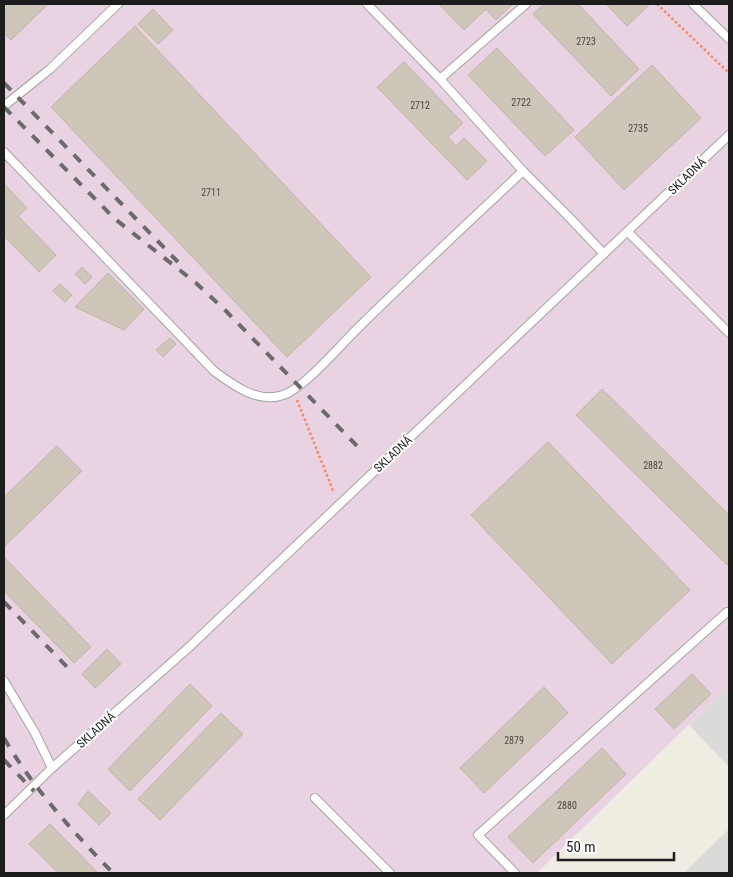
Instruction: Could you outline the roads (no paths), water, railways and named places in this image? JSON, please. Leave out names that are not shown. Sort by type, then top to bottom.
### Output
[{"type":"lane","points":[[4,106],[50,69],[118,4]]},
{"type":"lane","points":[[367,4],[440,79],[523,171],[604,254]]},
{"type":"lane","points":[[440,79],[526,4]]},
{"type":"lane","points":[[693,4],[729,39]]},
{"type":"lane","name":"SKLADNÁ","points":[[4,815],[52,768],[187,649],[729,135]]},
{"type":"lane","points":[[4,152],[214,371],[232,384],[252,394],[271,398],[283,395],[299,386],[523,171]]},
{"type":"lane","points":[[628,232],[729,333]]},
{"type":"lane","points":[[515,873],[478,835],[727,612],[729,613]]},
{"type":"lane","points":[[4,681],[35,733],[52,768]]},
{"type":"lane","points":[[315,798],[390,873]]},
{"type":"railway","points":[[4,83],[178,262]]},
{"type":"railway","points":[[4,107],[115,219],[196,283],[226,311],[360,449]]},
{"type":"railway","points":[[4,602],[73,673]]},
{"type":"railway","points":[[4,738],[54,809],[113,873]]},
{"type":"railway","points":[[4,760],[34,791]]}]
